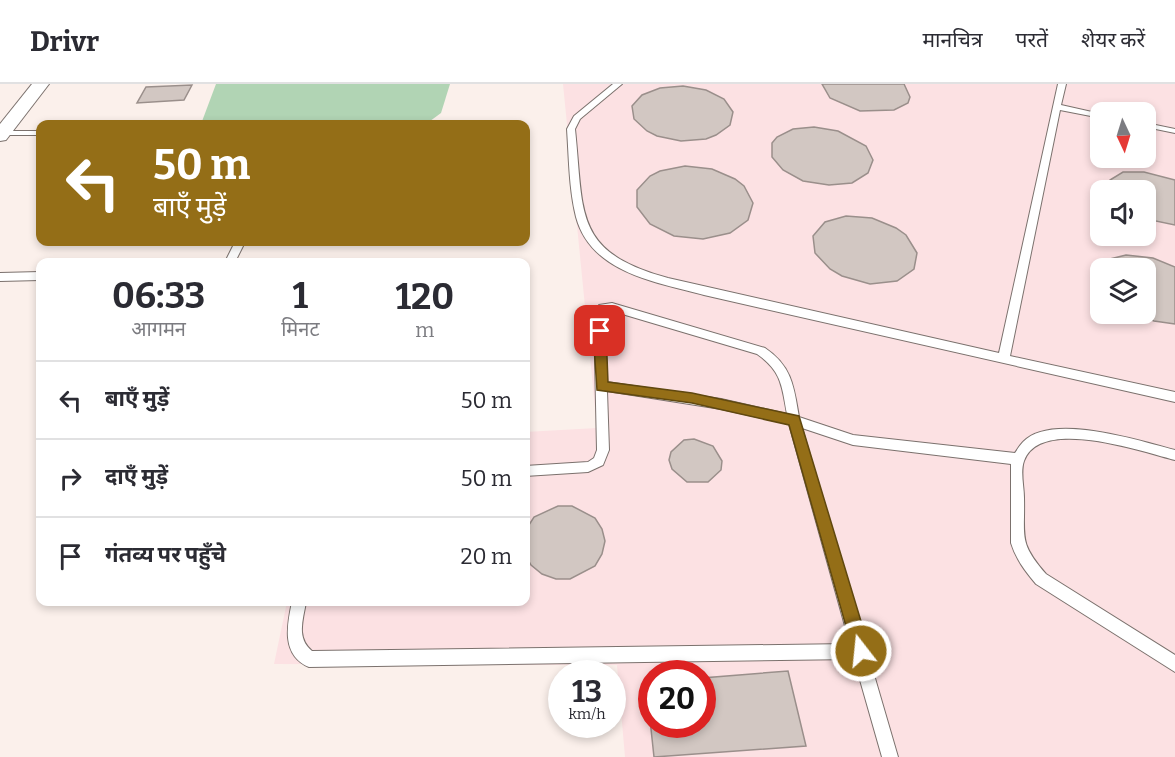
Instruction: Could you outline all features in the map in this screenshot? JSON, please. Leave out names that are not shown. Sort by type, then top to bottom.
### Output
[{"type":"street","points":[[1,134],[41,84]]},
{"type":"lane","points":[[618,84],[577,118],[571,129],[581,219],[592,243],[615,264],[647,276],[704,291],[1175,397]]},
{"type":"lane","points":[[1004,357],[1062,84]]},
{"type":"lane","points":[[1058,107],[1090,114]]},
{"type":"lane","points":[[1156,127],[1175,131]]},
{"type":"lane","points":[[1,134],[36,133]]},
{"type":"lane","points":[[0,277],[36,276]]},
{"type":"lane","points":[[530,471],[588,467],[597,464],[603,450],[599,312],[603,308],[612,307],[760,351],[776,360],[784,370],[794,420],[890,757]]},
{"type":"lane","points":[[602,386],[692,398],[794,420],[835,436],[863,442],[1018,459]]},
{"type":"lane","points":[[1175,455],[1087,434],[1066,432],[1049,435],[1030,445],[1018,459],[1017,546],[1026,562],[1041,579],[1175,664]]},
{"type":"lane","points":[[298,606],[294,637],[297,650],[309,659],[861,651]]},
{"type":"shaded area","points":[[563,84],[1175,84],[1175,757],[625,757],[623,738],[626,738],[626,660],[548,660],[548,665],[274,664],[286,606],[530,606],[530,432],[597,428]]},
{"type":"green space","points":[[216,84],[450,84],[441,113],[431,120],[202,120]]},
{"type":"building","points":[[822,84],[904,84],[910,97],[908,103],[894,110],[860,111],[830,98]]},
{"type":"building","points":[[192,85],[184,100],[137,103],[146,87]]},
{"type":"building","points":[[683,86],[706,90],[724,99],[733,112],[730,125],[706,139],[681,141],[657,136],[647,131],[634,119],[632,106],[642,95],[660,88]]},
{"type":"building","points":[[814,127],[838,131],[866,146],[873,160],[868,173],[852,183],[829,185],[803,181],[783,170],[772,157],[772,143],[777,137],[793,129]]},
{"type":"building","points":[[685,166],[712,169],[735,179],[744,186],[753,203],[748,220],[730,233],[703,239],[674,236],[650,224],[637,207],[637,190],[650,176],[660,171]]},
{"type":"building","points":[[1123,172],[1144,172],[1175,180],[1175,225],[1156,221],[1156,180],[1110,180]]},
{"type":"building","points":[[846,216],[872,218],[906,235],[917,253],[914,269],[897,281],[870,284],[842,276],[830,269],[815,253],[813,236],[825,222]]},
{"type":"building","points":[[1126,255],[1153,258],[1114,258]]},
{"type":"building","points":[[1156,259],[1175,267],[1175,324],[1156,321]]},
{"type":"building","points":[[694,439],[713,446],[722,461],[721,470],[708,482],[687,482],[672,469],[669,460],[671,452],[684,440]]},
{"type":"building","points":[[558,506],[572,506],[595,518],[602,529],[605,541],[602,554],[595,566],[570,579],[556,579],[542,574],[530,563],[530,523],[534,517]]},
{"type":"building","points":[[788,671],[806,746],[654,757],[652,738],[716,738],[716,677]]},
{"type":"route","points":[[600,331],[602,386],[692,398],[794,420],[861,651]]}]
